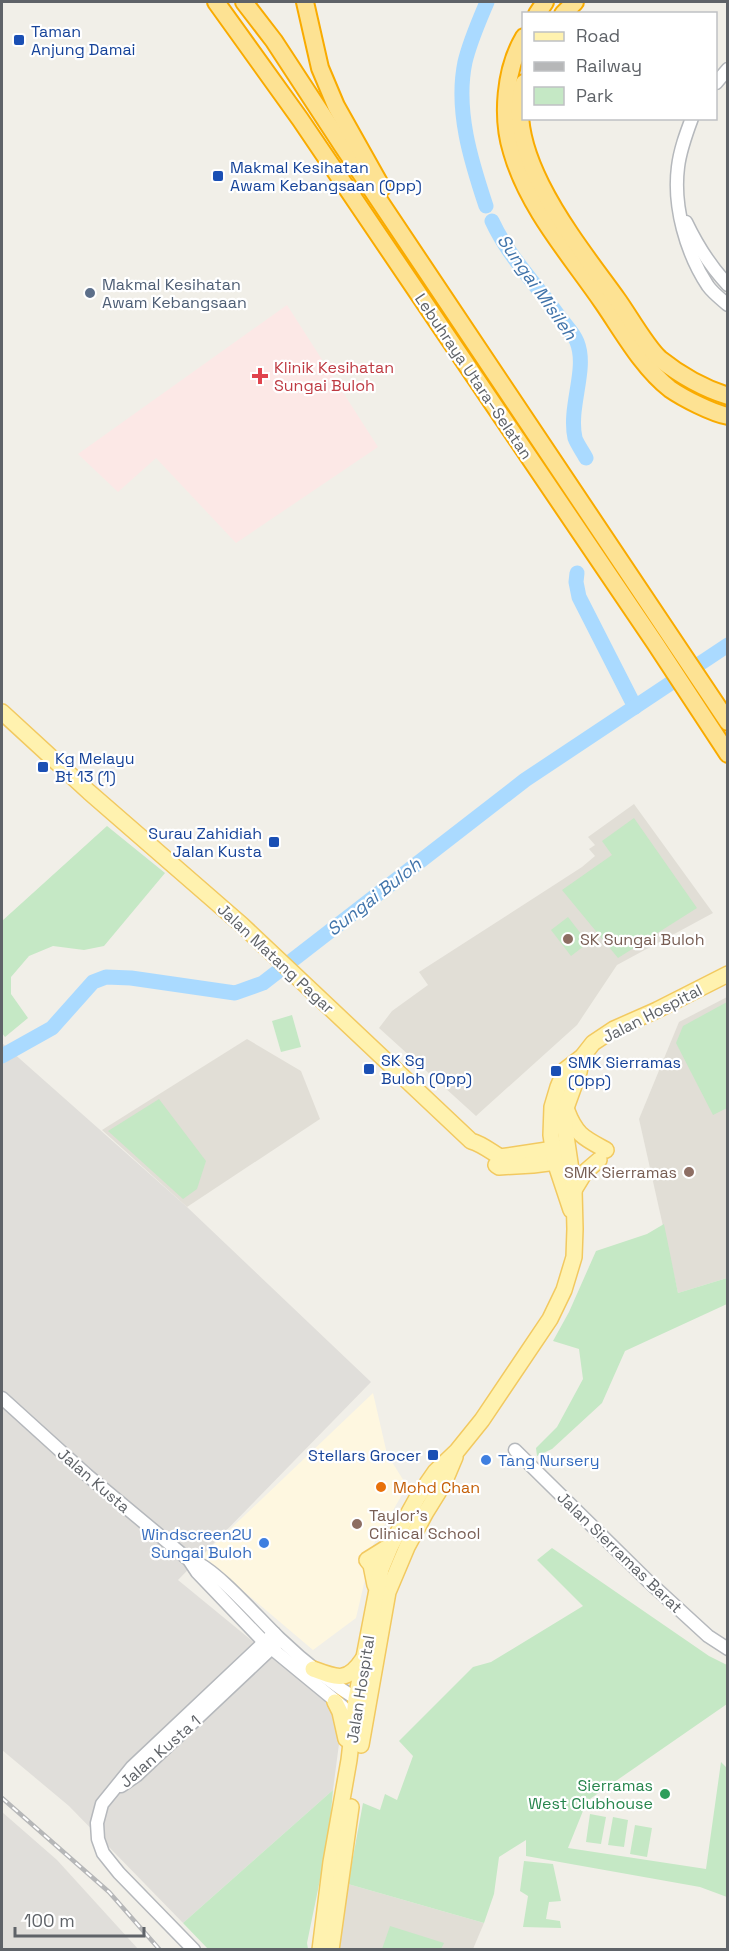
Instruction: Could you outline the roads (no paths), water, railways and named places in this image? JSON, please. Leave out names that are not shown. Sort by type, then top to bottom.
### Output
[{"type":"highway","name":"Lebuhraya Utara–Selatan","points":[[211,2],[221,8],[300,119],[662,639],[728,722]]},
{"type":"highway","name":"Lebuhraya Utara–Selatan","points":[[244,2],[274,41],[446,301],[662,639],[701,715],[728,754]]},
{"type":"highway","points":[[305,2],[320,68],[336,106],[446,301]]},
{"type":"highway","points":[[522,40],[516,50],[508,82],[507,119],[511,149],[522,184],[544,220],[646,363],[670,389],[724,416]]},
{"type":"highway","points":[[522,96],[519,115],[530,162],[552,207],[658,357],[700,386],[728,396]]},
{"type":"main road","name":"Jalan Matang Pagar","points":[[2,712],[89,792],[242,925],[471,1140],[482,1144],[500,1157],[509,1157]]},
{"type":"main road","name":"Jalan Hospital","points":[[327,1947],[360,1710],[363,1659],[381,1569],[405,1518],[435,1472],[457,1451],[482,1420],[550,1319],[564,1290],[574,1257],[574,1190],[551,1117],[558,1087],[565,1070],[582,1057],[593,1043],[614,1029],[728,974]]},
{"type":"main road","name":"Jalan Hospital","points":[[574,1214],[569,1208],[561,1154],[566,1108],[582,1057]]},
{"type":"main road","points":[[566,1108],[573,1127],[602,1155],[585,1172],[574,1190]]},
{"type":"main road","points":[[509,1157],[530,1148],[539,1140],[551,1117]]},
{"type":"main road","points":[[471,1140],[478,1154],[499,1167],[561,1154]]},
{"type":"main road","points":[[509,1157],[561,1154]]},
{"type":"main road","name":"Jalan Hospital","points":[[327,1947],[331,1862],[349,1760],[388,1592],[407,1547],[444,1483],[457,1451]]},
{"type":"main road","points":[[381,1569],[389,1566],[410,1528],[426,1512]]},
{"type":"main road","points":[[376,1591],[371,1565],[367,1560],[391,1545]]},
{"type":"main road","points":[[313,1668],[337,1678],[353,1672],[363,1659]]},
{"type":"main road","points":[[335,1702],[344,1724],[349,1760]]},
{"type":"street","points":[[717,82],[728,69]]},
{"type":"street","points":[[691,120],[683,140],[678,166],[677,186],[683,234],[690,253],[709,287],[728,305]]},
{"type":"street","points":[[681,213],[699,248],[715,272],[728,285]]},
{"type":"street","name":"Jalan Kusta","points":[[2,1398],[87,1475],[189,1560],[197,1572],[252,1629],[313,1668],[360,1710]]},
{"type":"street","name":"Jalan Sierramas Barat","points":[[515,1450],[648,1581],[708,1636],[728,1649]]},
{"type":"street","name":"Jalan Kusta","points":[[189,1560],[200,1564],[224,1584],[272,1641],[335,1702],[360,1710]]},
{"type":"street","points":[[247,1657],[253,1640],[252,1629]]},
{"type":"street","name":"Jalan Kusta 1","points":[[110,1794],[132,1767],[247,1657],[272,1641]]},
{"type":"street","name":"Jalan Kusta 1","points":[[110,1794],[137,1775],[272,1641]]},
{"type":"street","points":[[110,1794],[102,1804],[98,1822],[98,1839],[103,1853],[119,1873],[194,1950]]},
{"type":"waterway","name":"Sungai Misileh","points":[[486,206],[466,135],[462,80],[472,39],[487,2]]},
{"type":"waterway","name":"Sungai Misileh","points":[[492,221],[514,258],[571,331],[577,342],[580,364],[574,426],[575,438],[586,458]]},
{"type":"waterway","name":"Sungai Misileh","points":[[577,573],[579,597],[635,707]]},
{"type":"waterway","name":"Sungai Buloh","points":[[2,1056],[52,1028],[93,982],[106,977],[131,978],[235,993],[263,983],[525,780],[728,645]]},
{"type":"railway","points":[[2,1798],[109,1892],[160,1950]]},
{"type":"place","name":"Taman Anjung Damai","points":[[19,40]]},
{"type":"place","name":"Makmal Kesihatan Awam Kebangsaan (Opp)","points":[[218,176]]},
{"type":"place","name":"Makmal Kesihatan Awam Kebangsaan","points":[[90,293]]},
{"type":"place","name":"Klinik Kesihatan Sungai Buloh","points":[[260,376]]},
{"type":"place","name":"Kg Melayu Bt 13 (1)","points":[[43,767]]},
{"type":"place","name":"Surau Zahidiah Jalan Kusta","points":[[274,842]]},
{"type":"place","name":"SK Sungai Buloh","points":[[568,939]]},
{"type":"place","name":"SK Sg Buloh (Opp)","points":[[369,1069]]},
{"type":"place","name":"SMK Sierramas (Opp)","points":[[556,1071]]},
{"type":"place","name":"SMK Sierramas","points":[[689,1172]]},
{"type":"place","name":"Stellars Grocer","points":[[433,1455]]},
{"type":"place","name":"Tang Nursery","points":[[486,1460]]},
{"type":"place","name":"Mohd Chan","points":[[381,1487]]},
{"type":"place","name":"Taylor’s Clinical School","points":[[357,1524]]},
{"type":"place","name":"Windscreen2U Sungai Buloh","points":[[264,1543]]},
{"type":"place","name":"Sierramas West Clubhouse","points":[[665,1794]]}]
